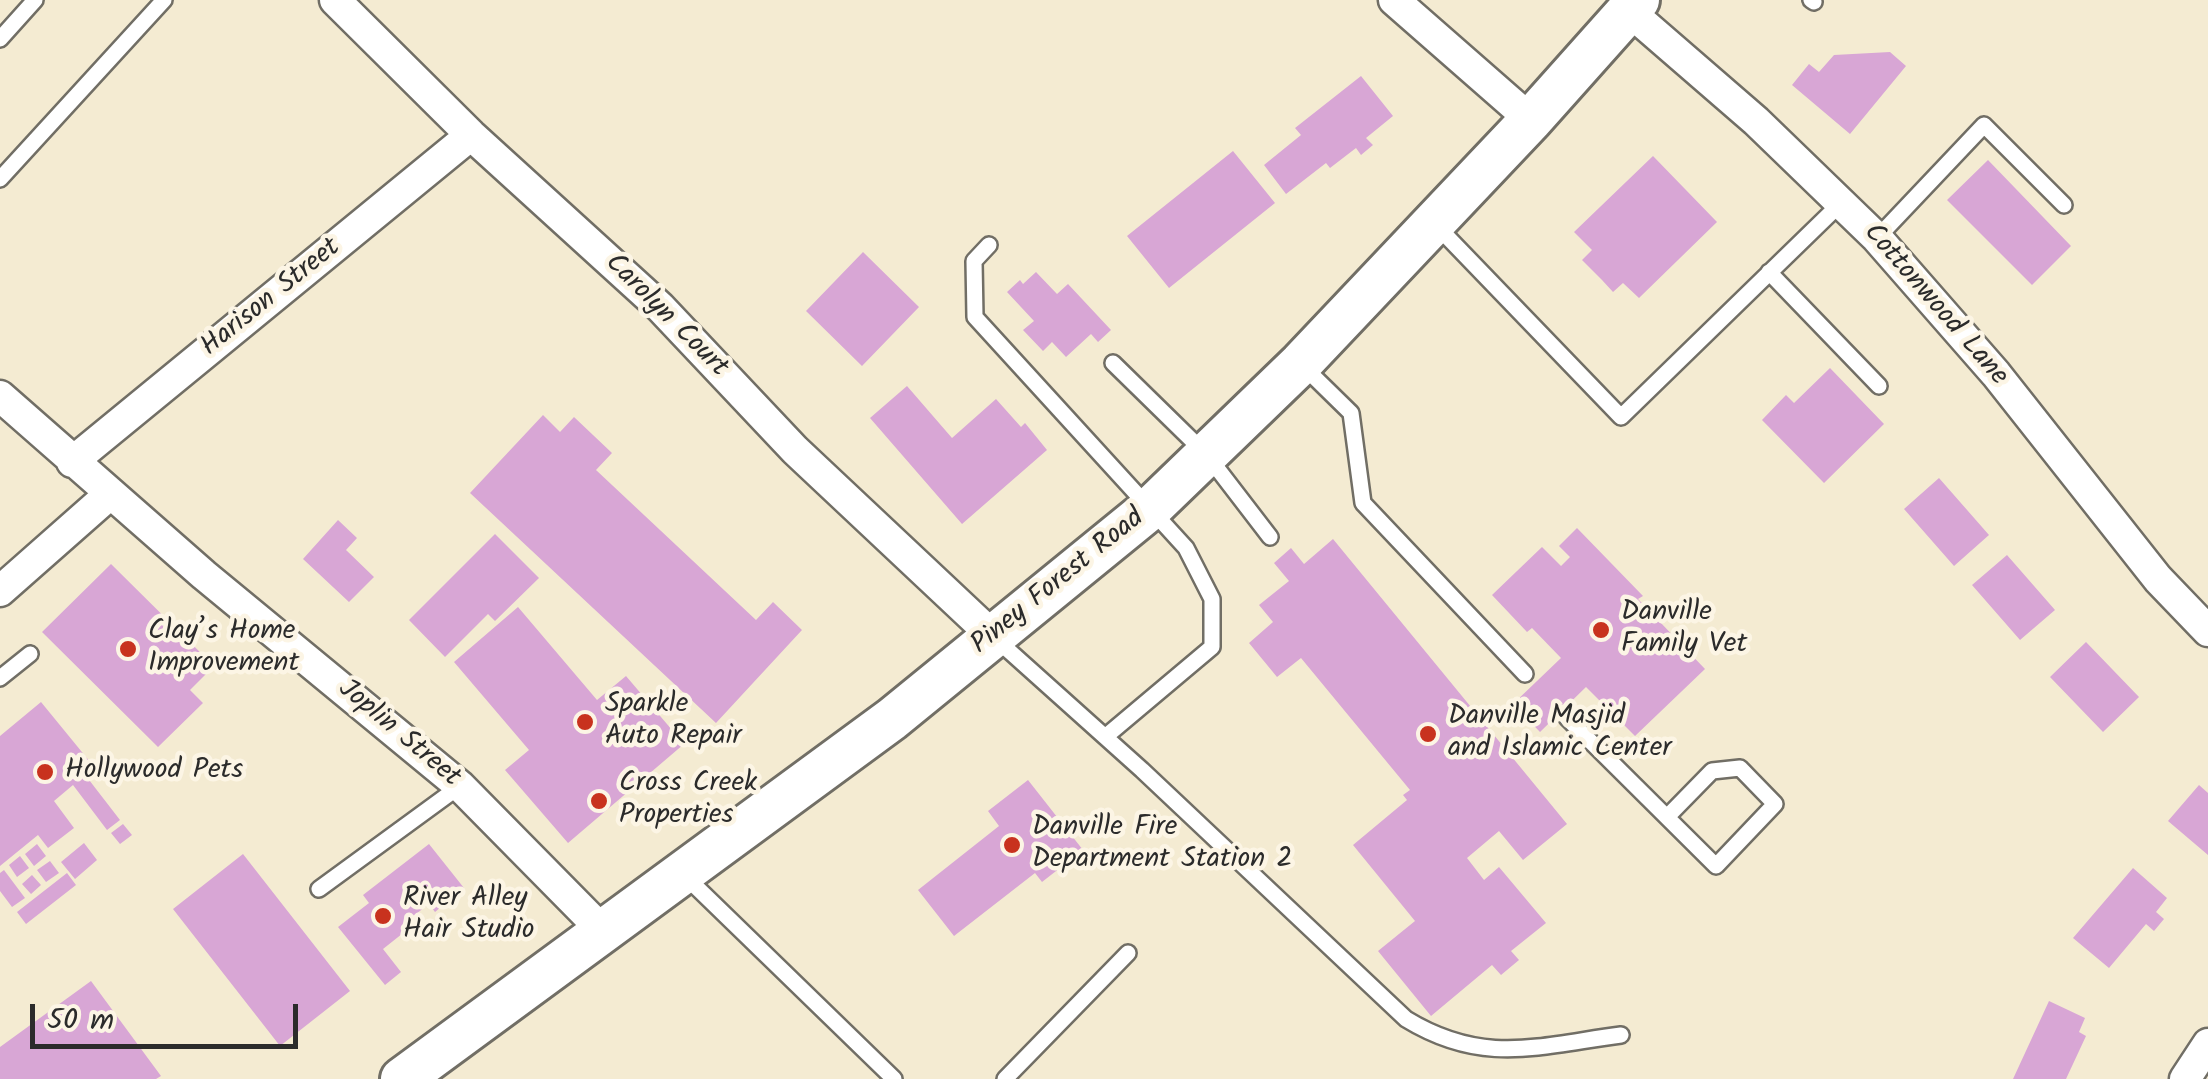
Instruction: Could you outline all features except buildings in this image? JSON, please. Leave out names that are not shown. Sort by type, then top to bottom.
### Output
[{"type":"main road","name":"Piney Forest Road","points":[[402,1079],[892,719],[1152,508],[1301,363],[1634,5]]},
{"type":"street","name":"Carolyn Court","points":[[334,0],[471,135],[660,308],[795,450],[994,637]]},
{"type":"street","points":[[1394,0],[1531,120]]},
{"type":"street","name":"Cottonwood Lane","points":[[1634,5],[1877,238],[1996,374],[2158,579],[2208,631]]},
{"type":"street","name":"Harison Street","points":[[72,462],[471,135]]},
{"type":"street","name":"Joplin Street","points":[[0,396],[72,462],[460,786],[603,931]]},
{"type":"street","points":[[0,591],[110,494]]},
{"type":"street","points":[[2185,1079],[2208,1044]]},
{"type":"lane","points":[[0,39],[35,0]]},
{"type":"lane","points":[[0,179],[164,0]]},
{"type":"lane","points":[[1877,238],[1984,125],[2064,205]]},
{"type":"lane","points":[[1434,223],[1621,416],[1841,203]]},
{"type":"lane","points":[[989,245],[974,261],[975,317],[1186,548],[1212,599],[1212,647],[1105,737]]},
{"type":"lane","points":[[1769,272],[1880,386]]},
{"type":"lane","points":[[1112,363],[1207,454],[1270,537]]},
{"type":"lane","points":[[1301,363],[1351,413],[1363,503],[1525,674]]},
{"type":"lane","points":[[994,637],[1406,1019],[1432,1035],[1468,1047],[1506,1051],[1621,1034]]},
{"type":"lane","points":[[0,678],[30,654]]},
{"type":"lane","points":[[1567,718],[1716,866],[1775,804],[1740,768],[1712,771],[1667,817]]},
{"type":"lane","points":[[320,889],[460,786]]},
{"type":"lane","points":[[682,873],[894,1079]]},
{"type":"lane","points":[[1005,1079],[1128,953]]},
{"type":"place","name":"Danville Family Vet","points":[[1601,630]]},
{"type":"place","name":"Clay’s Home Improvement","points":[[128,649]]},
{"type":"place","name":"Sparkle Auto Repair","points":[[585,722]]},
{"type":"place","name":"Danville Masjid and Islamic Center","points":[[1428,734]]},
{"type":"place","name":"Hollywood Pets","points":[[45,772]]},
{"type":"place","name":"Cross Creek Properties","points":[[599,801]]},
{"type":"place","name":"Danville Fire Department Station 2","points":[[1012,845]]},
{"type":"place","name":"River Alley Hair Studio","points":[[383,916]]}]
